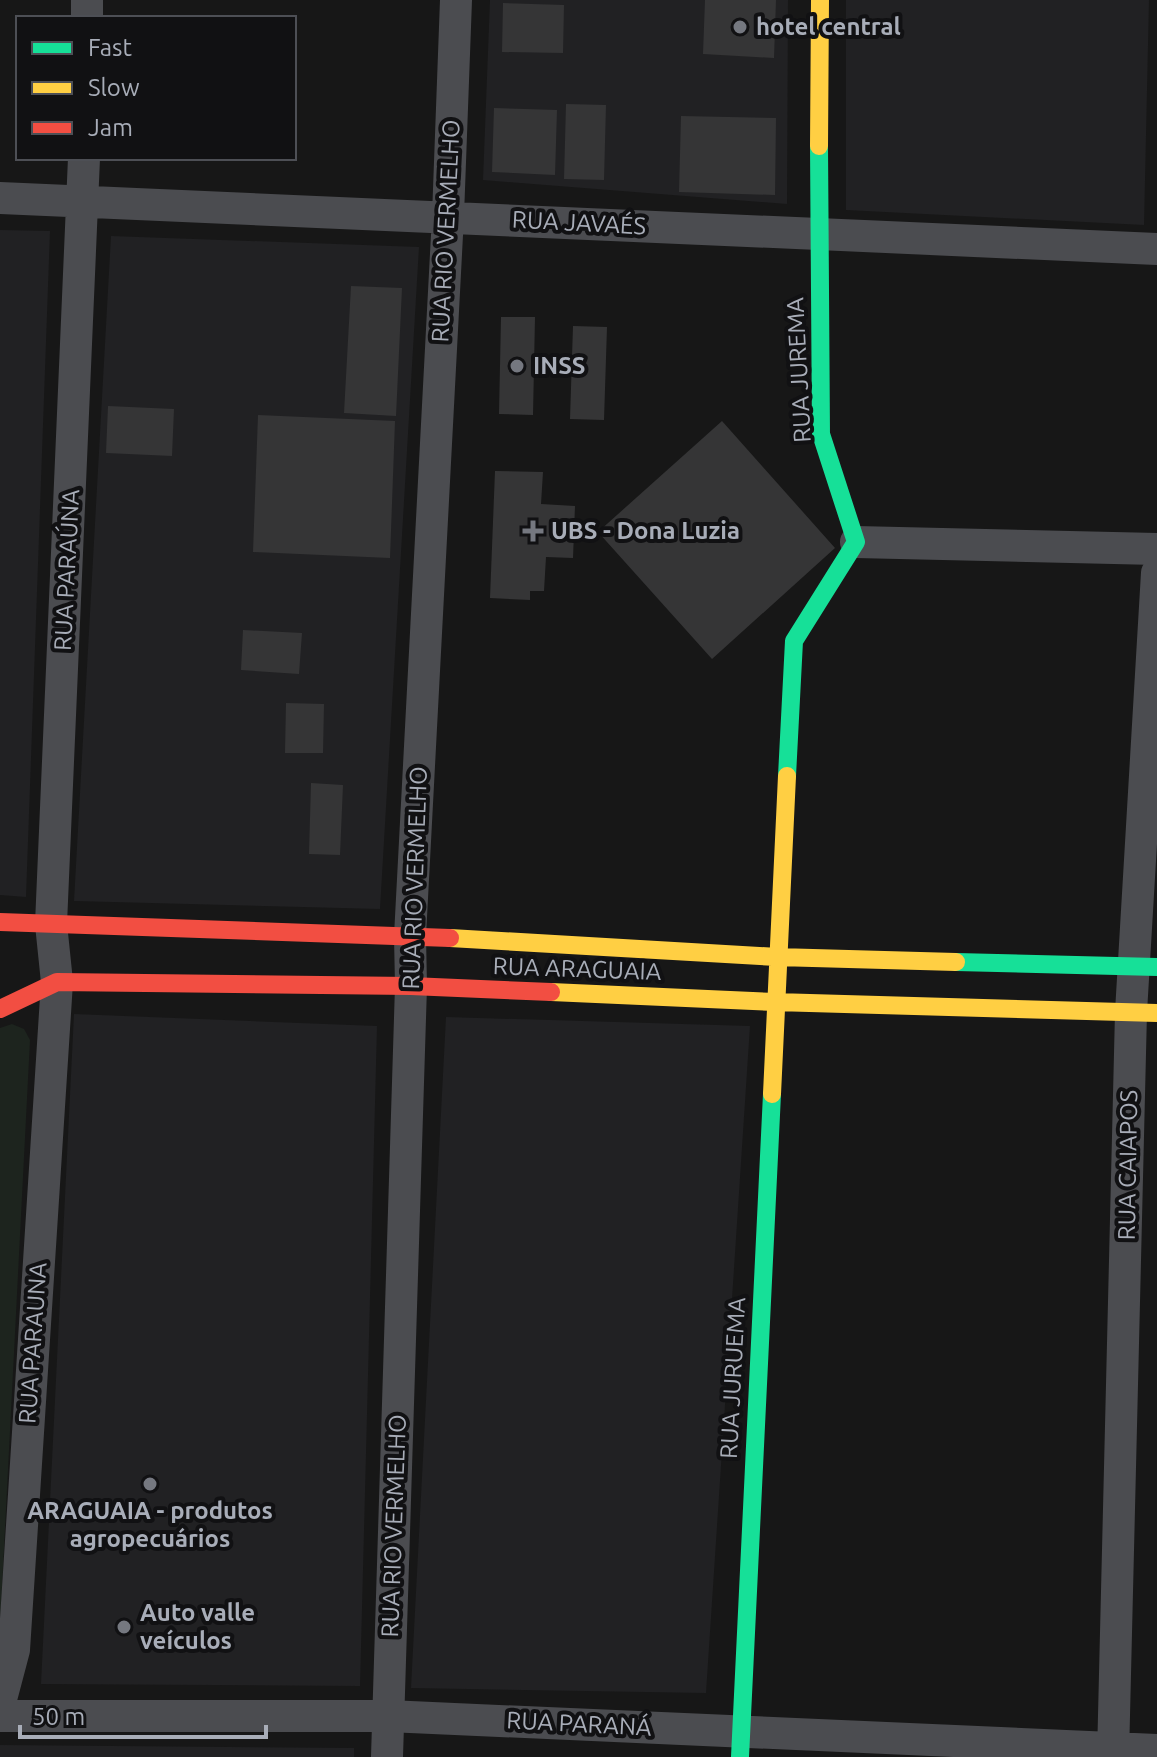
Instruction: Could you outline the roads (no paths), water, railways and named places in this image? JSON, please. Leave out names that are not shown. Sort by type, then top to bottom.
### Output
[{"type":"main road","name":"RUA JUREMA","points":[[820,0],[818,236],[821,434],[856,542]]},
{"type":"main road","points":[[775,1002],[794,641],[856,542]]},
{"type":"main road","name":"RUA ARAGUAIA","points":[[0,922],[410,936],[777,957],[1145,967]]},
{"type":"main road","name":"RUA ARAGUAIA","points":[[0,1009],[57,982],[411,986],[775,1002],[1144,1013]]},
{"type":"main road","name":"RUA JURUEMA","points":[[740,1744],[775,1002]]},
{"type":"street","name":"RUA RIO VERMELHO","points":[[387,1757],[410,936],[448,216],[456,0]]},
{"type":"street","name":"RUA PARAÚNA","points":[[57,982],[51,924],[84,160]]},
{"type":"street","name":"RUA JAVAÉS","points":[[0,198],[1157,249]]},
{"type":"street","points":[[856,542],[1157,549]]},
{"type":"street","name":"RUA CAIAPOS","points":[[1113,1752],[1144,1013],[1157,573]]},
{"type":"street","name":"RUA PARAUNA","points":[[0,1703],[14,1650],[57,982]]},
{"type":"street","name":"RUA PARANÁ","points":[[0,1716],[388,1716],[740,1744],[1113,1752],[1157,1750]]},
{"type":"place","name":"hotel central","points":[[740,27]]},
{"type":"place","name":"INSS","points":[[517,366]]},
{"type":"place","name":"UBS - Dona Luzia","points":[[533,531]]},
{"type":"place","name":"ARAGUAIA - produtos agropecuários","points":[[150,1484]]},
{"type":"place","name":"Auto valle veículos","points":[[124,1627]]}]
